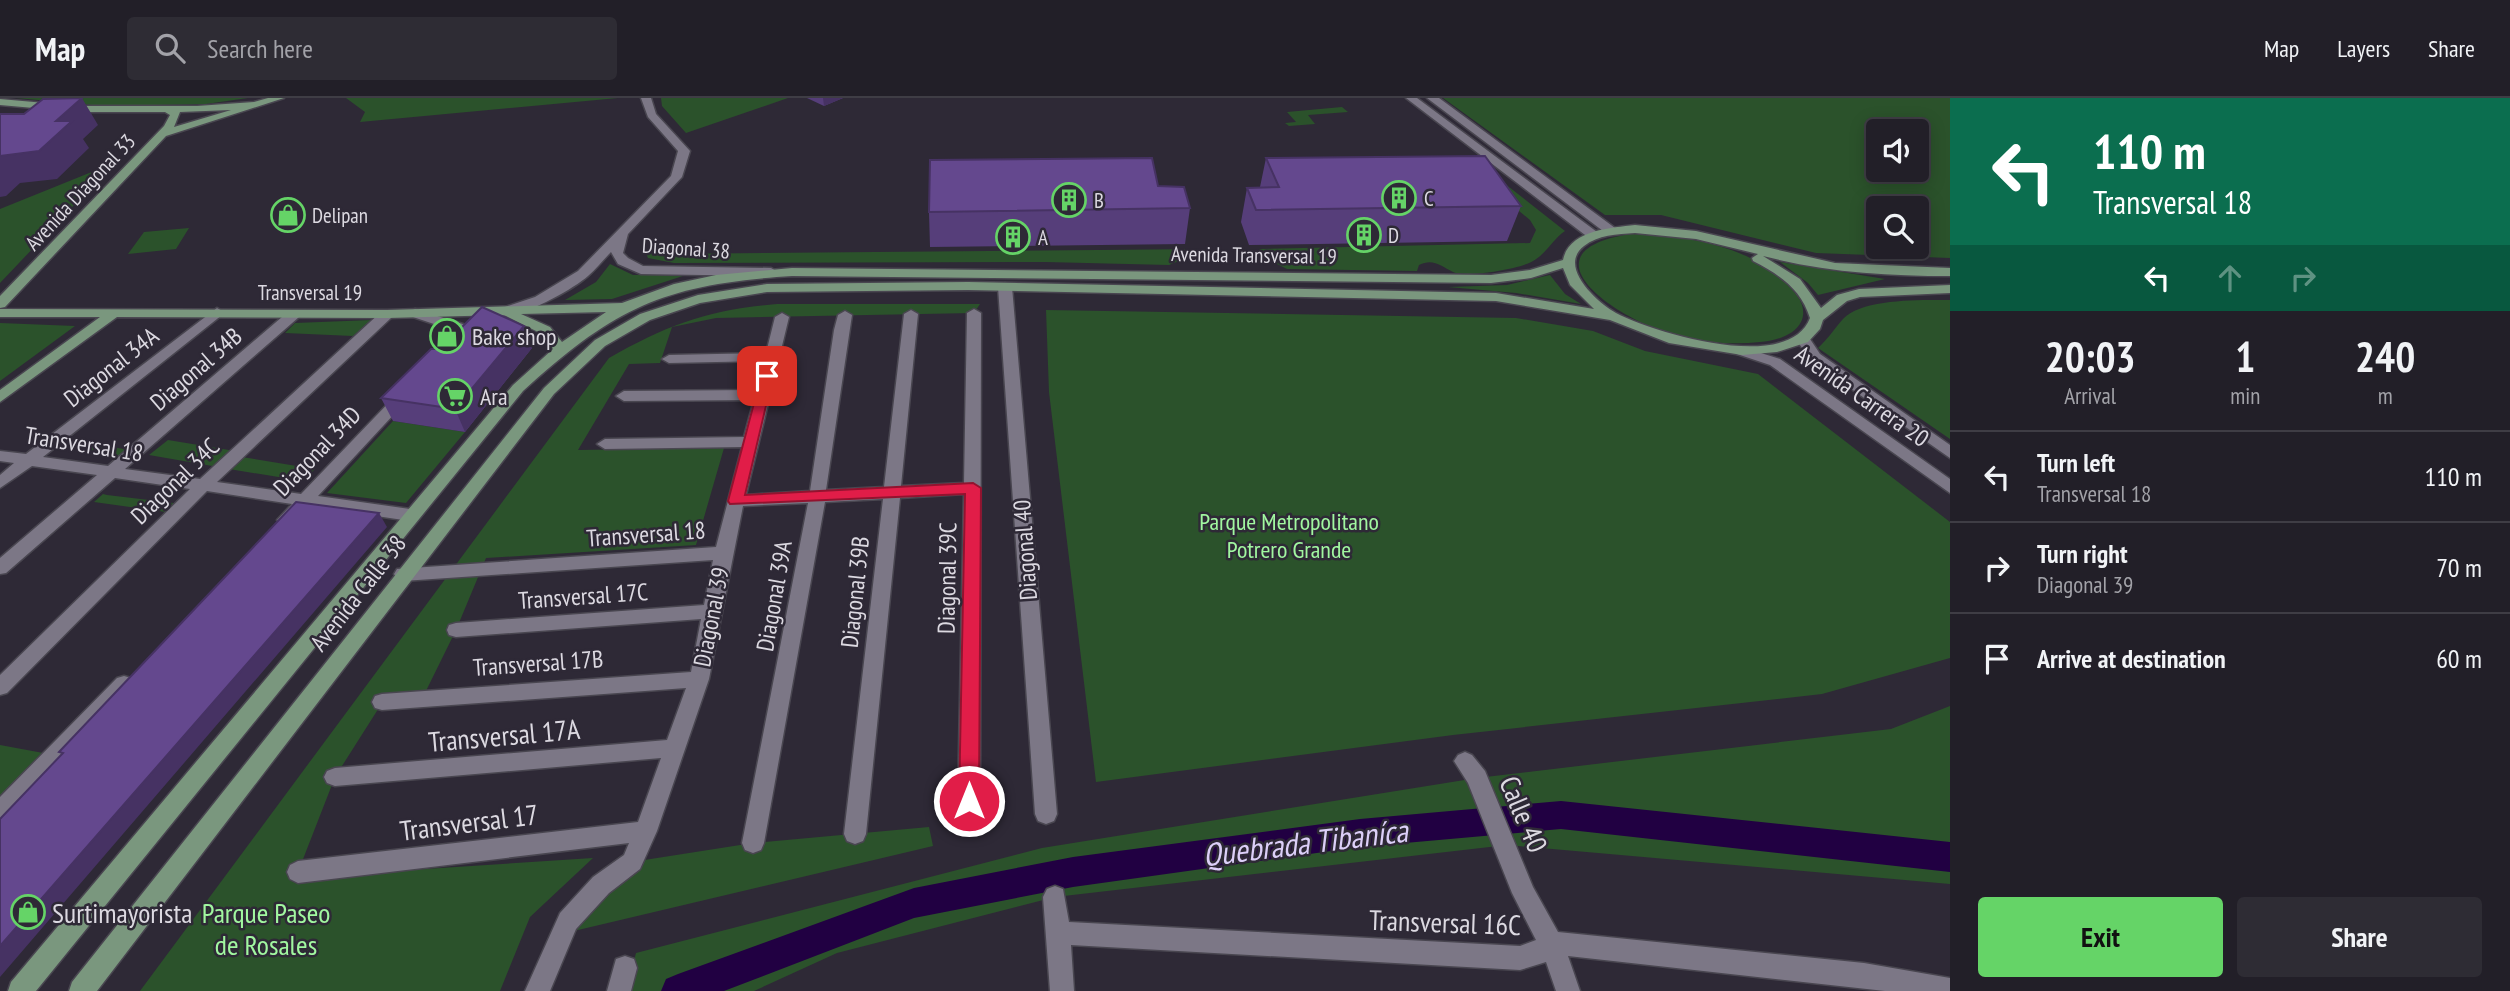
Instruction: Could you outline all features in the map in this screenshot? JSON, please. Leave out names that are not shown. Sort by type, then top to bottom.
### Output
[{"type":"main road","points":[[159,137],[279,98]]},
{"type":"main road","points":[[0,102],[79,109],[252,105]]},
{"type":"main road","points":[[159,137],[176,118],[174,111],[165,108]]},
{"type":"main road","name":"Avenida Diagonal 33","points":[[0,304],[159,137]]},
{"type":"main road","name":"Avenida Transversal 19","points":[[625,307],[701,282],[777,272],[1067,272],[1491,279],[1531,274],[1567,262],[1570,251],[1593,235],[1611,231],[1662,230],[1839,268],[1877,272],[1950,272]]},
{"type":"main road","name":"Avenida Carrera 20","points":[[1719,242],[1778,268],[1800,284],[1813,302],[1817,318]]},
{"type":"main road","points":[[1567,262],[1570,275],[1578,289],[1613,316]]},
{"type":"main road","name":"Avenida Transversal 19","points":[[726,293],[767,288],[1005,287],[1496,297],[1613,316],[1674,340],[1742,351],[1777,348],[1803,339]]},
{"type":"main road","points":[[1803,339],[1813,330],[1817,318],[1842,298],[1859,293],[1950,289]]},
{"type":"main road","name":"Avenida Calle 38","points":[[81,991],[403,574],[549,391],[600,343],[645,317],[678,305],[726,293]]},
{"type":"main road","name":"Transversal 19","points":[[0,313],[387,314],[625,307]]},
{"type":"main road","name":"Avenida Calle 38","points":[[20,991],[410,515],[518,388],[560,349],[625,307]]},
{"type":"main road","points":[[0,397],[116,312]]},
{"type":"main road","name":"Transversal 19","points":[[504,312],[545,330],[560,349]]},
{"type":"street","name":"Diagonal 38","points":[[504,312],[564,288],[583,275],[676,177],[684,151],[678,139],[657,123],[647,111],[646,98]]},
{"type":"street","points":[[1411,98],[1593,235]]},
{"type":"street","points":[[1432,98],[1611,231]]},
{"type":"street","name":"Diagonal 38","points":[[622,235],[617,253],[623,261],[641,270],[777,272]]},
{"type":"street","name":"Diagonal 40","points":[[1005,287],[1046,814]]},
{"type":"street","name":"Diagonal 34A","points":[[0,483],[217,313]]},
{"type":"street","points":[[415,313],[464,329],[435,362]]},
{"type":"street","name":"Diagonal 39C","points":[[969,801],[974,313]]},
{"type":"street","name":"Diagonal 34B","points":[[0,568],[294,314]]},
{"type":"street","name":"Diagonal 34C","points":[[0,687],[203,486],[387,314]]},
{"type":"street","name":"Diagonal 39B","points":[[855,834],[911,314]]},
{"type":"street","name":"Diagonal 39A","points":[[753,844],[817,497],[845,316]]},
{"type":"street","name":"Diagonal 39","points":[[537,991],[568,921],[601,885],[632,862],[646,831],[699,679],[723,553],[782,317]]},
{"type":"street","name":"Avenida Carrera 20","points":[[1803,339],[1815,357],[1950,453]]},
{"type":"street","name":"Avenida Carrera 20","points":[[1742,351],[1775,362],[1950,486]]},
{"type":"street","points":[[669,359],[772,358]]},
{"type":"street","name":"Diagonal 34D","points":[[277,529],[417,382]]},
{"type":"street","points":[[624,396],[761,395]]},
{"type":"street","points":[[605,444],[751,442]]},
{"type":"street","name":"Transversal 18","points":[[0,456],[410,515]]},
{"type":"street","name":"Transversal 18","points":[[736,501],[973,488]]},
{"type":"street","name":"Transversal 18","points":[[403,574],[723,553]]},
{"type":"street","name":"Transversal 17C","points":[[457,630],[712,611]]},
{"type":"street","points":[[0,812],[141,667]]},
{"type":"street","name":"Transversal 17B","points":[[382,702],[699,679]]},
{"type":"street","name":"Transversal 17A","points":[[335,777],[676,748]]},
{"type":"street","name":"Calle 40","points":[[1471,770],[1524,893],[1551,943],[1568,991]]},
{"type":"street","name":"Transversal 17","points":[[298,872],[646,831]]},
{"type":"street","points":[[1055,897],[1062,991]]},
{"type":"street","name":"Transversal 16C","points":[[1058,933],[1520,958],[1536,955],[1551,943],[1869,983],[1950,990]]},
{"type":"green space","points":[[16,98],[248,98],[206,104],[103,106]]},
{"type":"green space","points":[[346,98],[618,98],[360,122],[365,112]]},
{"type":"green space","points":[[661,98],[788,98],[686,133],[662,106]]},
{"type":"green space","points":[[1443,98],[1950,98],[1950,258],[1929,257],[1929,196],[1866,196],[1866,255],[1816,253],[1661,215],[1605,215]]},
{"type":"green space","points":[[1342,107],[1348,112],[1308,115],[1315,124],[1289,126],[1285,123],[1296,122],[1287,112]]},
{"type":"green space","points":[[114,163],[0,283],[0,209]]},
{"type":"green space","points":[[1477,176],[1495,176],[1565,231],[1533,261],[1517,267],[1481,273],[1460,274],[1429,262],[1419,265],[1417,271],[1287,269],[1261,256],[1259,249],[1530,243],[1536,230],[1530,220]]},
{"type":"green space","points":[[189,228],[176,249],[128,254],[144,232]]},
{"type":"green space","points":[[1630,234],[1674,237],[1720,246],[1761,264],[1780,277],[1797,296],[1803,311],[1801,322],[1794,331],[1777,339],[1735,343],[1684,337],[1639,321],[1599,296],[1585,282],[1579,267],[1583,254],[1599,242]]},
{"type":"green space","points":[[642,244],[649,251],[665,254],[1208,249],[1169,265],[1045,262],[674,263],[648,258]]},
{"type":"green space","points":[[1780,262],[1885,279],[1818,295],[1808,283]]},
{"type":"green space","points":[[610,264],[633,275],[686,275],[612,299],[565,300],[596,282]]},
{"type":"green space","points":[[1550,275],[1565,294],[1581,304],[1516,293],[1448,287],[1507,285]]},
{"type":"green space","points":[[1950,300],[1950,439],[1818,348],[1843,319],[1864,307],[1894,302]]},
{"type":"green space","name":"Parque Paseo de Rosales","points":[[777,304],[980,304],[974,313],[716,318],[673,327],[730,310]]},
{"type":"green space","name":"Parque Metropolitano Potrero Grande","points":[[1046,310],[1516,318],[1593,331],[1645,351],[1758,374],[1950,522],[1950,658],[1822,694],[1453,735],[1096,782],[1049,392]]},
{"type":"green space","points":[[372,320],[353,336],[285,333],[295,323]]},
{"type":"green space","points":[[0,323],[75,326],[0,381]]},
{"type":"green space","name":"Parque Paseo de Rosales","points":[[672,327],[660,363],[629,364],[578,450],[724,448],[696,545],[486,558],[456,630],[423,697],[382,703],[335,777],[298,872],[318,876],[593,858],[530,917],[500,991],[140,991],[609,358]]},
{"type":"green space","points":[[393,421],[465,432],[406,503],[327,493]]},
{"type":"green space","points":[[64,438],[129,450],[121,456],[55,445]]},
{"type":"green space","points":[[168,440],[235,451],[218,467],[149,455]]},
{"type":"green space","points":[[242,457],[315,469],[303,481],[229,469]]},
{"type":"green space","points":[[103,494],[174,503],[166,512],[94,502]]},
{"type":"green space","points":[[1950,706],[1950,884],[1507,845],[1055,897],[837,953],[754,991],[626,991],[636,953],[1042,848],[1477,778],[1891,729]]},
{"type":"green space","points":[[0,745],[54,755],[0,799]]},
{"type":"green space","points":[[929,827],[933,846],[557,935],[638,861],[753,843]]},
{"type":"building","points":[[82,98],[56,121],[72,121],[39,151],[0,156],[0,114],[24,114],[43,99]]},
{"type":"building","points":[[1485,156],[1521,206],[1256,210],[1247,188],[1279,187],[1266,158]]},
{"type":"building","points":[[1152,158],[1158,186],[1184,187],[1190,208],[929,212],[930,160]]},
{"type":"building","points":[[482,307],[524,326],[455,409],[381,398],[431,349],[440,349]]},
{"type":"building","points":[[296,502],[379,513],[0,946],[0,819],[63,753],[59,752]]},
{"type":"waterway","name":"Quebrada Tibaníca","points":[[678,991],[914,903],[1073,872],[1360,833],[1561,815],[1950,857]]},
{"type":"place","name":"C","points":[[1399,198]]},
{"type":"place","name":"B","points":[[1069,200]]},
{"type":"place","name":"Delipan","points":[[288,215]]},
{"type":"place","name":"D","points":[[1364,235]]},
{"type":"place","name":"A","points":[[1013,237]]},
{"type":"place","name":"Bake shop","points":[[447,336]]},
{"type":"place","name":"Ara","points":[[455,396]]},
{"type":"place","name":"Surtimayorista","points":[[28,912]]},
{"type":"route","points":[[767,376],[736,501],[973,488],[969,801]]}]
